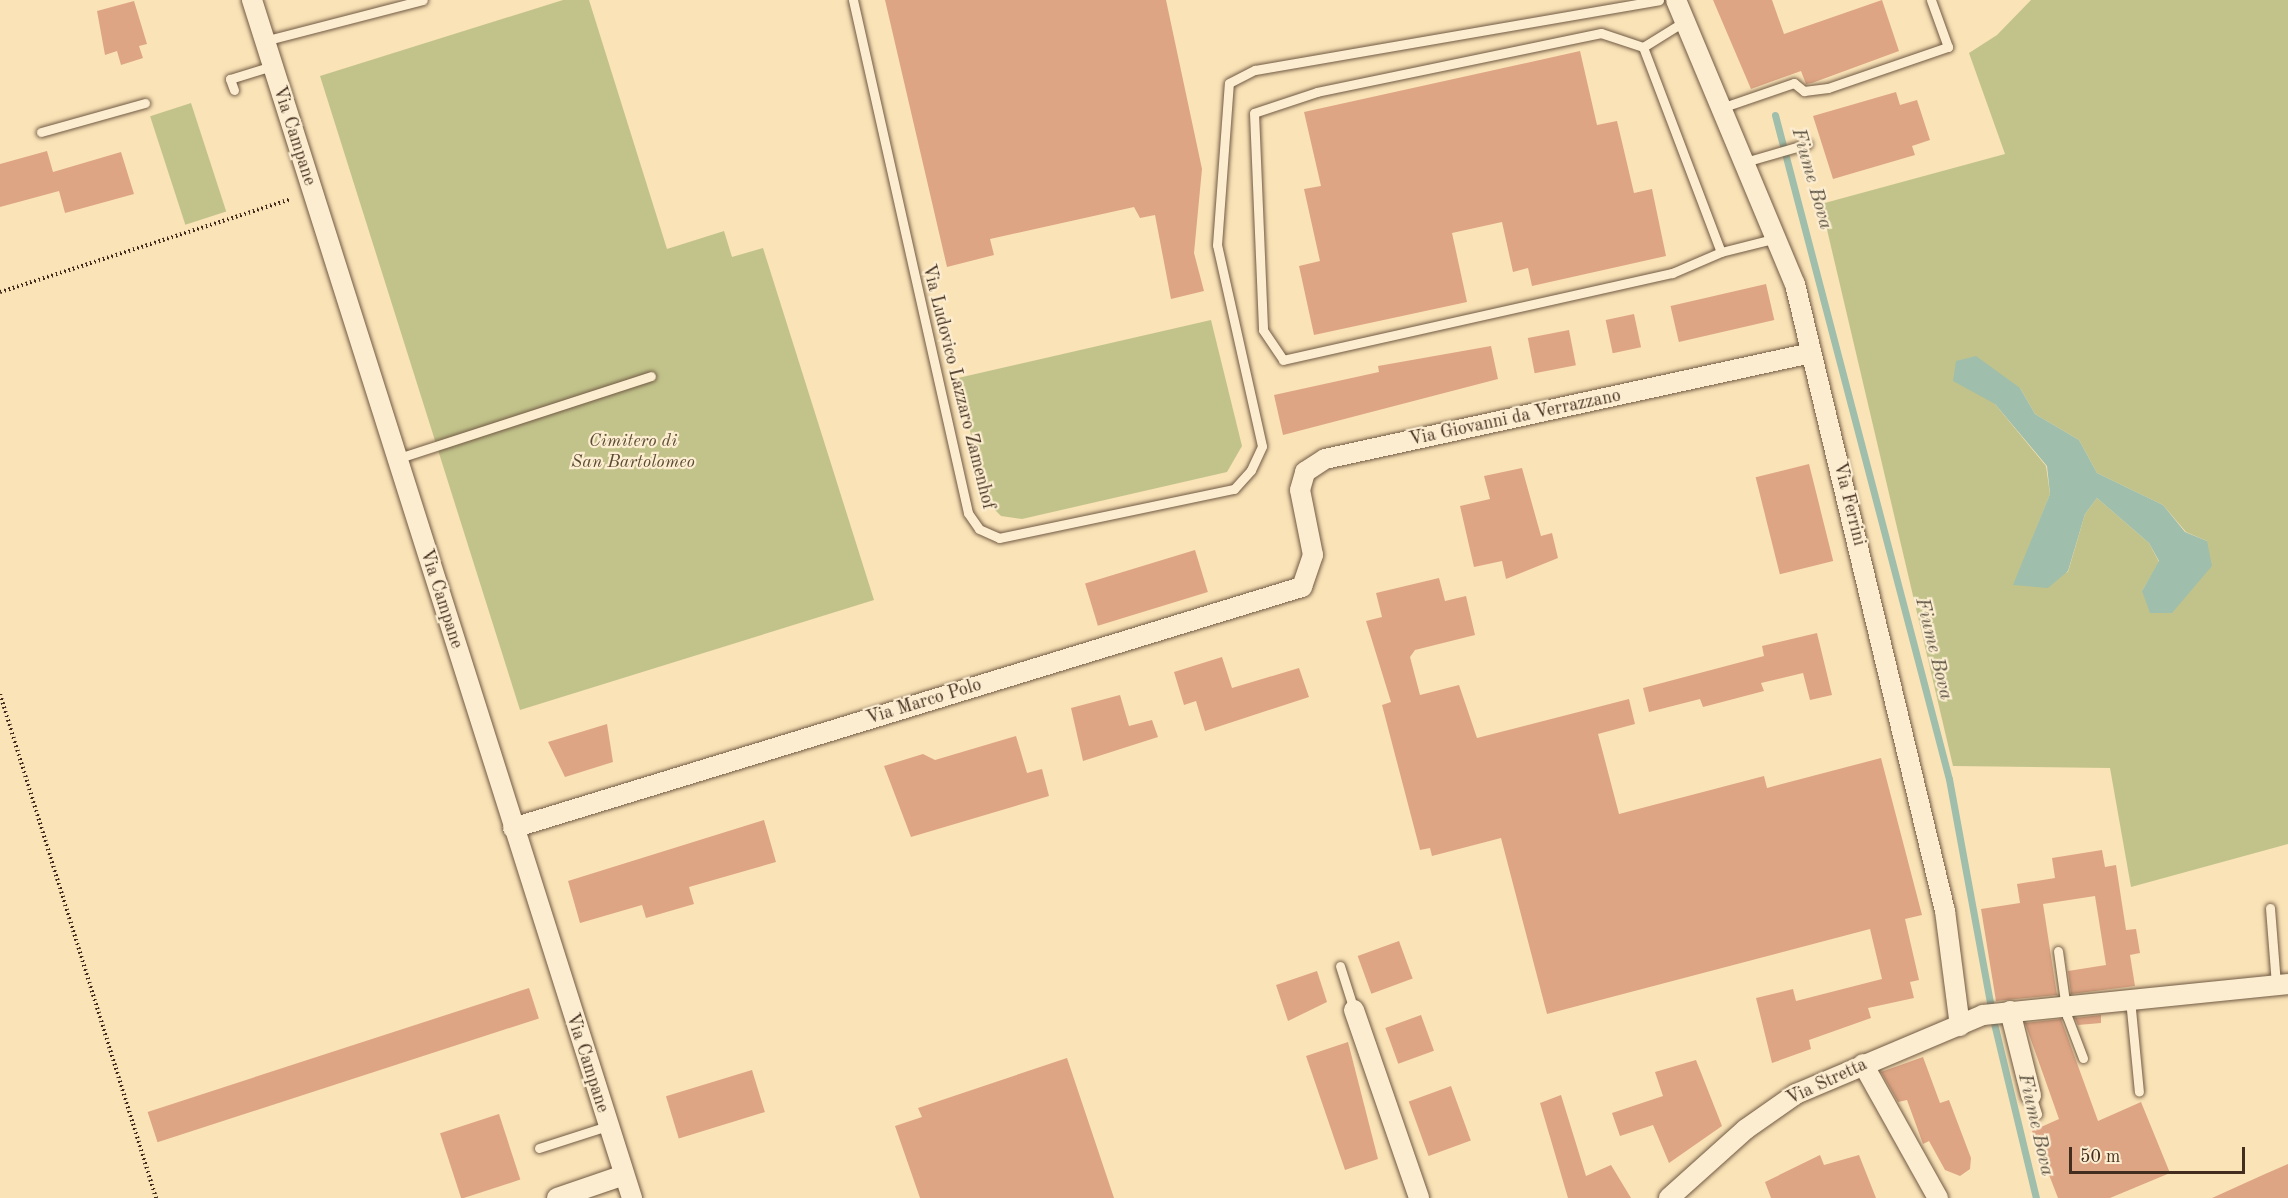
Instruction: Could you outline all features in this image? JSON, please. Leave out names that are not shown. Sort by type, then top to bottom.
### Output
[{"type":"street","name":"Via Campane","points":[[252,0],[607,1126],[632,1198]]},
{"type":"street","name":"Via Ferrini","points":[[1676,0],[1779,237],[1812,353],[1943,900],[1960,1026]]},
{"type":"street","name":"Via Giovanni da Verrazzano","points":[[1313,555],[1300,490],[1305,472],[1325,459],[1812,353]]},
{"type":"street","name":"Via Marco Polo","points":[[513,828],[1302,586],[1313,555]]},
{"type":"street","name":"Via Stretta","points":[[1669,1198],[1771,1110],[1863,1064],[1983,1015],[2130,996],[2282,984]]},
{"type":"street","points":[[1354,1010],[1419,1198]]},
{"type":"street","points":[[2010,1011],[2031,1095]]},
{"type":"street","points":[[1863,1064],[1938,1198]]},
{"type":"street","points":[[557,1198],[624,1175]]},
{"type":"lane","points":[[264,41],[423,0]]},
{"type":"lane","name":"Via Ludovico Lazzaro Zamenhof","points":[[853,0],[968,513],[979,529],[999,538],[1234,489],[1262,446],[1217,245],[1229,83],[1256,70],[1659,0]]},
{"type":"lane","points":[[1721,108],[1794,83],[1804,91],[1828,88],[1948,47],[1931,0]]},
{"type":"lane","points":[[1643,47],[1685,21]]},
{"type":"lane","points":[[1643,47],[1601,33],[1317,92],[1254,113],[1263,330],[1283,360],[1672,273],[1720,252],[1779,237]]},
{"type":"lane","points":[[1643,47],[1720,252]]},
{"type":"lane","points":[[234,90],[230,79],[272,66]]},
{"type":"lane","points":[[41,132],[145,103]]},
{"type":"lane","points":[[1745,162],[1807,144]]},
{"type":"lane","points":[[396,459],[651,376]]},
{"type":"lane","points":[[2270,908],[2282,984]]},
{"type":"lane","points":[[2058,951],[2065,1004],[2083,1058]]},
{"type":"lane","points":[[1340,966],[1354,1010]]},
{"type":"lane","points":[[2130,996],[2139,1092]]},
{"type":"lane","points":[[2031,1095],[2037,1114]]},
{"type":"lane","points":[[540,1148],[607,1126]]},
{"type":"path","points":[[0,292],[291,199]]},
{"type":"path","points":[[0,694],[156,1198]]},
{"type":"green space","name":"Cimitero di San Bartolomeo","points":[[563,0],[589,0],[667,249],[724,231],[732,257],[763,248],[874,600],[520,710],[320,76]]},
{"type":"green space","points":[[2031,0],[2288,0],[2288,844],[2131,887],[2110,768],[1953,766],[1821,204],[2005,154],[1969,53],[1997,35]],"holes":[[[2020,388],[2035,414],[2079,440],[2097,473],[2163,505],[2186,532],[2207,541],[2142,591],[2159,562],[2149,543],[2097,498],[2085,514],[2068,572],[2014,585],[2050,494],[2046,466],[1995,404]]]},
{"type":"green space","points":[[191,103],[226,211],[185,225],[150,116]]},
{"type":"green space","points":[[1211,320],[1242,446],[1227,472],[1022,519],[1001,516],[986,501],[958,378]]},
{"type":"shaded area","points":[[1976,356],[2020,388],[2035,414],[2079,440],[2097,473],[2163,505],[2185,532],[2207,541],[2212,566],[2172,613],[2150,613],[2142,591],[2159,561],[2149,543],[2097,498],[2085,514],[2068,571],[2048,588],[2013,585],[2050,494],[2047,466],[1995,404],[1953,381],[1956,361]]},
{"type":"building","points":[[885,0],[1166,0],[1202,169],[1194,253],[1204,291],[1171,299],[1155,215],[1140,218],[1134,207],[990,239],[994,255],[947,267]]},
{"type":"building","points":[[1713,0],[1772,0],[1784,34],[1882,0],[1899,51],[1812,83],[1806,84],[1801,71],[1751,89]]},
{"type":"building","points":[[134,1],[147,44],[139,46],[143,58],[121,65],[117,51],[105,55],[97,11]]},
{"type":"building","points":[[1580,51],[1597,125],[1617,121],[1634,193],[1652,189],[1666,256],[1532,286],[1528,268],[1513,272],[1502,222],[1452,233],[1467,302],[1314,335],[1299,266],[1320,261],[1304,189],[1321,186],[1304,112]]},
{"type":"building","points":[[1896,92],[1900,105],[1917,100],[1930,140],[1912,146],[1915,155],[1833,179],[1813,116]]},
{"type":"building","points":[[47,151],[53,172],[121,152],[134,194],[65,213],[59,191],[0,207],[0,164]]},
{"type":"building","points":[[1766,284],[1774,320],[1679,342],[1671,306]]},
{"type":"building","points":[[1634,314],[1641,347],[1613,353],[1606,320]]},
{"type":"building","points":[[1569,330],[1576,365],[1535,373],[1528,338]]},
{"type":"building","points":[[1491,346],[1498,379],[1283,435],[1274,395],[1379,372],[1378,366]]},
{"type":"building","points":[[1809,464],[1833,561],[1780,574],[1756,477]]},
{"type":"building","points":[[1522,468],[1541,536],[1552,533],[1558,558],[1506,579],[1502,561],[1474,567],[1460,506],[1490,499],[1484,476]]},
{"type":"building","points":[[1195,550],[1208,592],[1098,626],[1085,584]]},
{"type":"building","points":[[1439,578],[1445,601],[1466,596],[1475,635],[1415,650],[1410,657],[1420,695],[1459,685],[1477,738],[1629,699],[1635,724],[1598,734],[1619,814],[1764,776],[1767,788],[1881,758],[1922,915],[1905,919],[1919,980],[1910,982],[1914,998],[1868,1008],[1871,1018],[1809,1040],[1811,1049],[1772,1063],[1756,998],[1793,989],[1796,1001],[1882,979],[1870,929],[1547,1014],[1501,838],[1432,856],[1430,848],[1420,850],[1382,705],[1391,702],[1366,621],[1382,617],[1376,593]]},
{"type":"building","points":[[1817,633],[1832,695],[1810,700],[1803,673],[1761,683],[1764,691],[1703,707],[1700,699],[1649,712],[1643,688],[1764,656],[1762,646]]},
{"type":"building","points":[[1222,657],[1232,688],[1299,668],[1309,697],[1205,731],[1196,701],[1184,705],[1174,672]]},
{"type":"building","points":[[1120,695],[1129,726],[1152,720],[1158,737],[1083,761],[1071,708]]},
{"type":"building","points":[[607,724],[613,762],[565,777],[548,742]]},
{"type":"building","points":[[1016,736],[1027,773],[1042,769],[1049,796],[911,837],[884,766],[923,754],[935,760]]},
{"type":"building","points":[[764,820],[776,862],[689,887],[694,904],[646,918],[642,905],[580,923],[568,881]]},
{"type":"building","points":[[2102,850],[2105,867],[2116,865],[2126,930],[2136,929],[2140,953],[2130,955],[2135,986],[2071,994],[2068,971],[2106,965],[2095,896],[2043,904],[2057,995],[1996,1001],[1981,909],[2020,903],[2017,884],[2055,878],[2052,858]]},
{"type":"building","points":[[1399,941],[1413,979],[1371,994],[1358,956]]},
{"type":"building","points":[[1317,971],[1327,1002],[1288,1021],[1276,985]]},
{"type":"building","points":[[529,988],[539,1018],[158,1142],[148,1112]]},
{"type":"building","points":[[1421,1015],[1434,1051],[1398,1064],[1385,1028]]},
{"type":"building","points":[[2101,1015],[2101,1023],[2078,1025],[2075,1018]]},
{"type":"building","points":[[2061,1019],[2098,1121],[2141,1102],[2170,1173],[2110,1198],[2058,1198],[2032,1131],[2059,1119],[2025,1023]]},
{"type":"building","points":[[1348,1042],[1378,1159],[1345,1170],[1306,1056]]},
{"type":"building","points":[[1923,1057],[1940,1103],[1949,1100],[1971,1158],[1970,1169],[1960,1176],[1945,1170],[1929,1141],[1923,1144],[1907,1100],[1898,1102],[1881,1072]]},
{"type":"building","points":[[1067,1058],[1114,1198],[920,1198],[895,1126],[922,1117],[918,1108]]},
{"type":"building","points":[[1696,1060],[1722,1126],[1669,1163],[1653,1125],[1620,1136],[1612,1113],[1663,1096],[1655,1072]]},
{"type":"building","points":[[752,1070],[765,1112],[679,1138],[666,1096]]},
{"type":"building","points":[[1451,1086],[1471,1141],[1429,1156],[1409,1101]]},
{"type":"building","points":[[1561,1095],[1586,1176],[1611,1165],[1631,1198],[1568,1198],[1540,1103]]},
{"type":"building","points":[[499,1114],[520,1180],[461,1198],[440,1133]]},
{"type":"building","points":[[1820,1155],[1824,1165],[1859,1155],[1876,1198],[1771,1198],[1765,1182]]},
{"type":"building","points":[[2288,1164],[2288,1198],[2212,1198],[2265,1174]]},
{"type":"waterway","name":"Fiume Bova","points":[[1775,115],[1949,779],[1993,1019],[2036,1198]]}]
